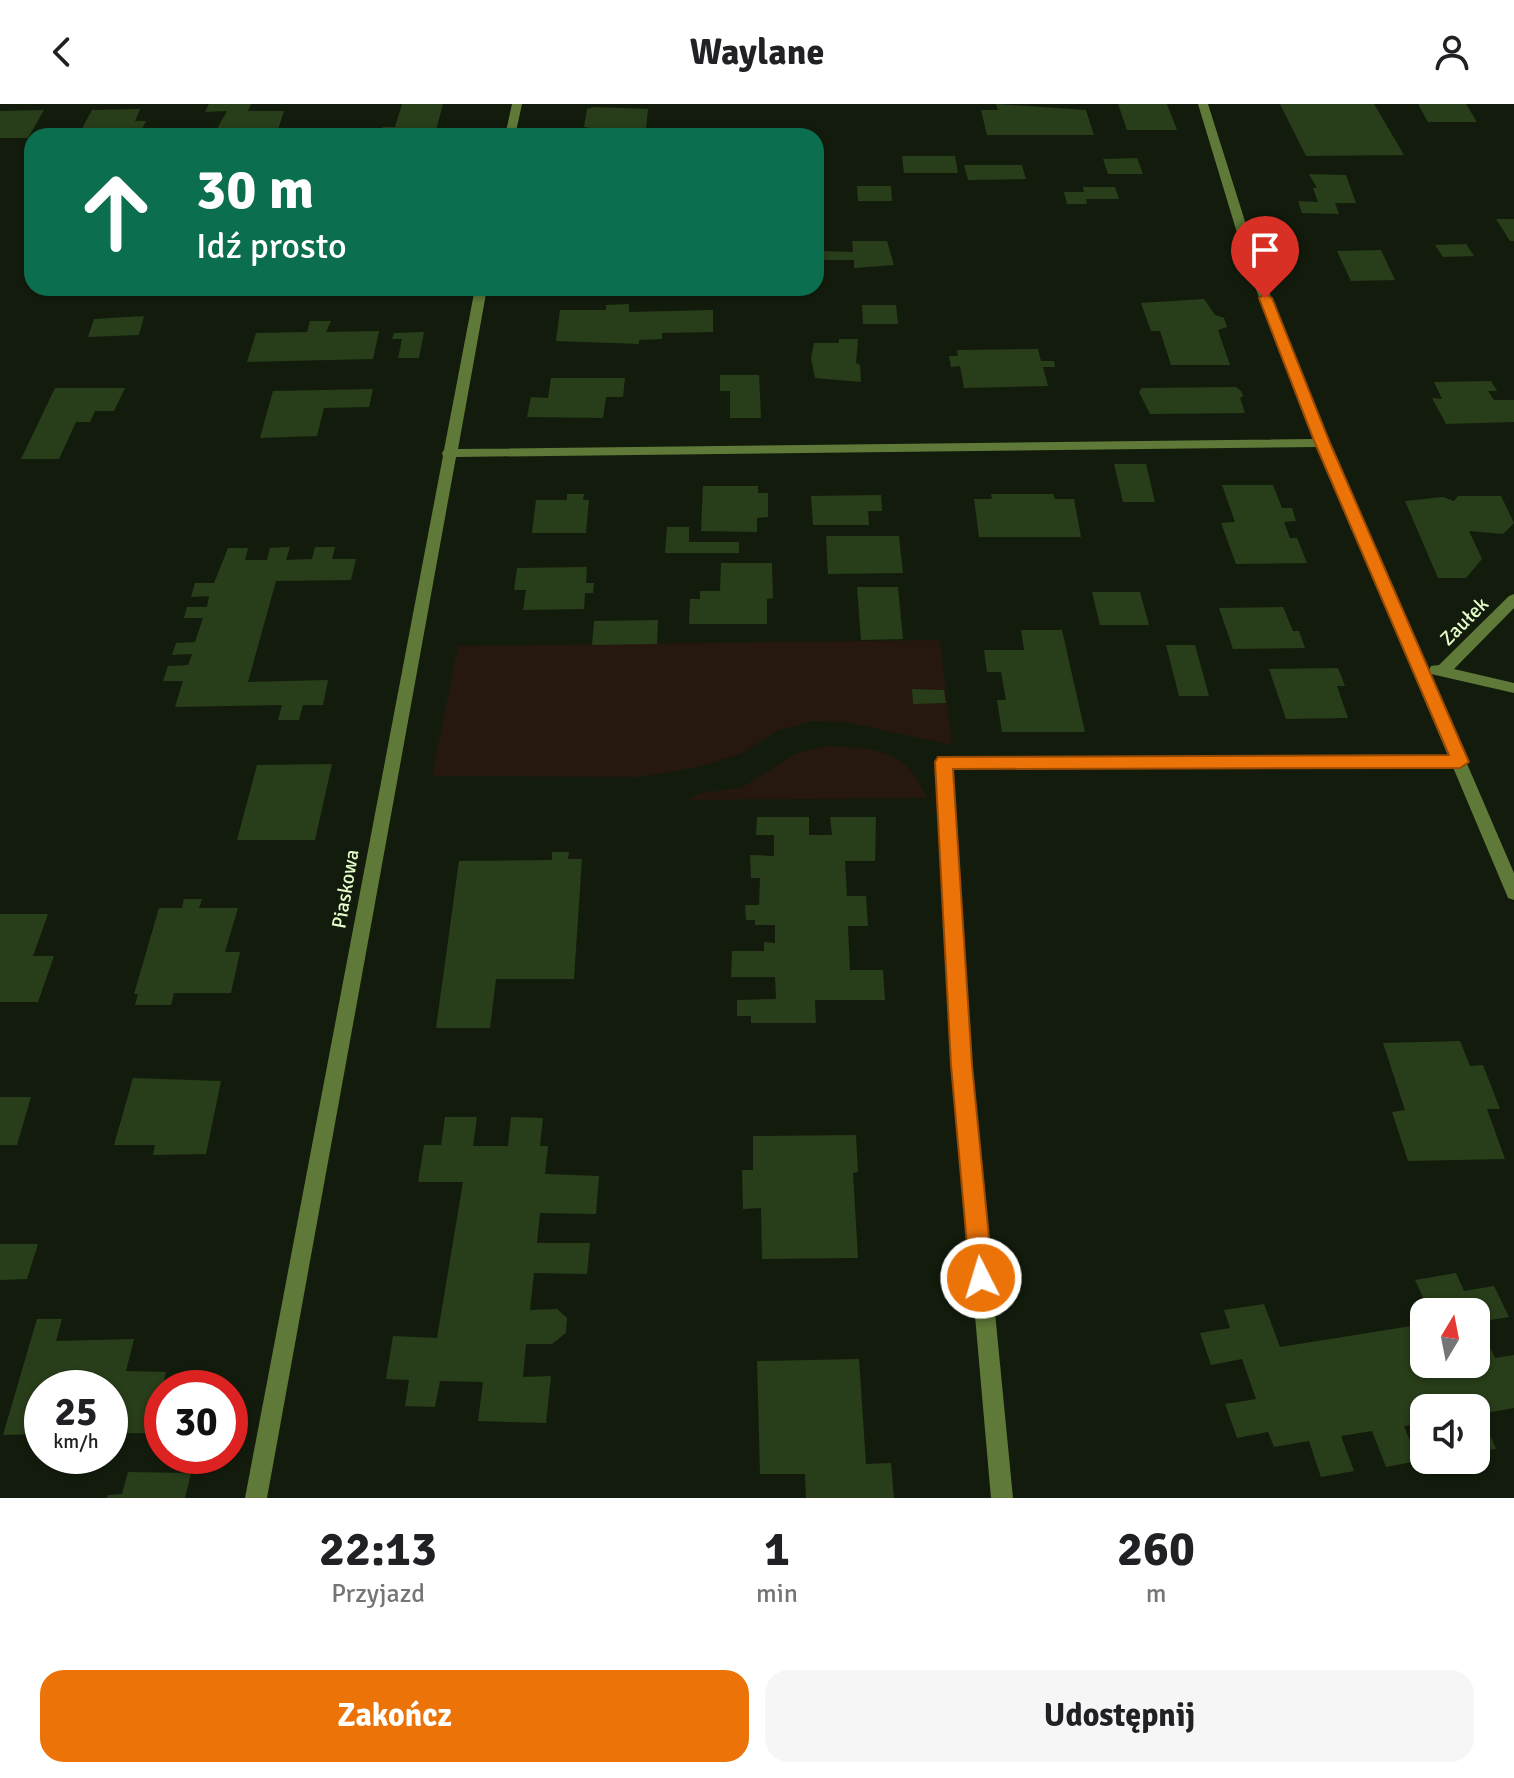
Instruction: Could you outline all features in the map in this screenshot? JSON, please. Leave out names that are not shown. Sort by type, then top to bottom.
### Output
[{"type":"street","points":[[512,128],[517,104]]},
{"type":"street","points":[[1203,104],[1254,269],[1323,443],[1514,893]]},
{"type":"street","name":"Piaskowa","points":[[256,1498],[479,296]]},
{"type":"street","points":[[448,453],[1323,443]]},
{"type":"street","name":"Zaułek","points":[[1443,671],[1514,599]]},
{"type":"street","points":[[1419,666],[1514,688]]},
{"type":"street","points":[[1002,1498],[962,1065],[944,762],[1460,762]]},
{"type":"shaded area","points":[[940,640],[952,745],[844,722],[813,721],[777,731],[742,753],[699,767],[641,777],[432,776],[458,646]]},
{"type":"shaded area","points":[[825,746],[874,750],[899,760],[919,781],[927,798],[688,800],[700,793],[741,788],[795,754]]},
{"type":"building","points":[[209,104],[251,104],[248,111],[284,111],[279,128],[217,128],[227,111],[205,112]]},
{"type":"building","points":[[402,104],[443,104],[437,128],[383,128],[395,127]]},
{"type":"building","points":[[996,104],[1086,110],[1094,135],[987,135],[981,110],[998,110]]},
{"type":"building","points":[[1118,104],[1167,104],[1177,130],[1127,130]]},
{"type":"building","points":[[1280,104],[1374,104],[1404,155],[1306,156]]},
{"type":"building","points":[[1418,104],[1466,104],[1477,122],[1428,122]]},
{"type":"building","points":[[140,109],[135,121],[146,121],[142,128],[82,128],[92,110]]},
{"type":"building","points":[[587,109],[648,109],[646,128],[584,127]]},
{"type":"building","points":[[44,110],[34,128],[24,128],[24,138],[0,138],[0,111]]},
{"type":"building","points":[[902,156],[955,156],[958,173],[904,173]]},
{"type":"building","points":[[1137,158],[1143,174],[1108,174],[1103,159]]},
{"type":"building","points":[[964,165],[1022,165],[1026,179],[968,180]]},
{"type":"building","points":[[1309,174],[1346,175],[1356,203],[1335,203],[1339,214],[1302,213],[1298,201],[1318,202],[1313,188],[1317,188]]},
{"type":"building","points":[[857,186],[891,186],[892,201],[858,201]]},
{"type":"building","points":[[1083,187],[1115,187],[1119,199],[1086,199],[1087,204],[1067,204],[1064,192],[1084,192]]},
{"type":"building","points":[[1496,219],[1514,219],[1514,241],[1510,241]]},
{"type":"building","points":[[852,241],[887,241],[894,265],[854,268],[854,260],[824,260],[824,251],[853,252]]},
{"type":"building","points":[[1466,244],[1474,256],[1443,257],[1435,245]]},
{"type":"building","points":[[1381,250],[1395,280],[1351,281],[1337,251]]},
{"type":"building","points":[[1204,299],[1215,315],[1224,318],[1227,327],[1218,330],[1230,365],[1171,365],[1160,331],[1151,331],[1141,303]]},
{"type":"building","points":[[629,304],[629,312],[713,310],[713,332],[662,333],[662,339],[639,340],[639,344],[556,341],[560,310],[606,310],[606,305]]},
{"type":"building","points":[[862,305],[896,305],[898,324],[863,324]]},
{"type":"building","points":[[144,316],[139,335],[88,337],[94,319]]},
{"type":"building","points":[[310,321],[331,321],[326,332],[379,331],[373,359],[247,362],[256,333],[307,332]]},
{"type":"building","points":[[424,332],[419,358],[398,358],[402,339],[392,339],[394,333]]},
{"type":"building","points":[[839,339],[858,339],[856,363],[860,365],[861,382],[815,378],[811,358],[814,343],[839,343]]},
{"type":"building","points":[[1038,349],[1041,361],[1054,361],[1055,367],[1043,367],[1048,386],[964,388],[960,366],[951,367],[949,356],[958,356],[957,350]]},
{"type":"building","points":[[720,375],[759,375],[761,418],[730,418],[730,391],[720,391]]},
{"type":"building","points":[[551,378],[625,378],[623,397],[606,397],[603,418],[527,417],[531,397],[548,398]]},
{"type":"building","points":[[1491,381],[1497,391],[1488,391],[1494,400],[1514,400],[1514,422],[1446,424],[1432,398],[1442,399],[1434,382]]},
{"type":"building","points":[[1236,387],[1243,396],[1240,398],[1245,413],[1150,414],[1139,392],[1142,388]]},
{"type":"building","points":[[55,388],[125,388],[114,411],[95,411],[90,422],[76,422],[59,459],[21,459]]},
{"type":"building","points":[[373,389],[369,407],[324,408],[317,436],[260,438],[273,391]]},
{"type":"building","points":[[1114,464],[1146,464],[1155,502],[1123,502]]},
{"type":"building","points":[[1222,485],[1273,485],[1282,508],[1292,508],[1296,521],[1284,522],[1290,538],[1297,538],[1307,563],[1236,564],[1221,523],[1235,522]]},
{"type":"building","points":[[703,486],[758,486],[758,493],[768,493],[768,517],[757,518],[757,532],[701,531]]},
{"type":"building","points":[[567,494],[584,494],[583,500],[589,500],[586,533],[532,533],[536,500],[567,500]]},
{"type":"building","points":[[991,494],[1053,494],[1055,499],[1074,499],[1081,537],[979,537],[974,499],[992,499]]},
{"type":"building","points":[[881,495],[882,511],[868,511],[869,525],[813,525],[811,496]]},
{"type":"building","points":[[1458,496],[1501,496],[1514,523],[1503,534],[1469,531],[1482,559],[1466,578],[1438,578],[1405,501],[1443,497],[1454,501]]},
{"type":"building","points":[[667,527],[689,527],[689,542],[739,542],[739,553],[665,553]]},
{"type":"building","points":[[826,536],[899,536],[903,573],[828,574]]},
{"type":"building","points":[[290,547],[286,560],[312,559],[315,547],[335,547],[332,559],[356,559],[351,580],[276,581],[248,682],[328,680],[323,705],[303,705],[299,720],[278,720],[282,705],[175,707],[183,681],[163,681],[168,666],[188,665],[192,654],[172,655],[176,643],[195,642],[203,618],[184,618],[187,607],[207,607],[209,596],[191,597],[195,583],[214,583],[228,548],[248,548],[245,560],[267,560],[270,548]]},
{"type":"building","points":[[721,563],[772,563],[773,598],[767,599],[767,624],[689,624],[690,599],[700,599],[700,591],[720,591]]},
{"type":"building","points":[[587,567],[586,583],[594,583],[593,593],[585,593],[584,609],[523,610],[526,590],[514,590],[517,568]]},
{"type":"building","points":[[857,587],[898,587],[903,639],[861,640]]},
{"type":"building","points":[[1092,592],[1140,592],[1149,625],[1100,625]]},
{"type":"building","points":[[1283,607],[1293,631],[1299,631],[1305,648],[1233,649],[1219,608]]},
{"type":"building","points":[[658,620],[657,644],[592,645],[594,621]]},
{"type":"building","points":[[1021,630],[1062,630],[1085,732],[1002,732],[997,700],[1006,700],[1001,672],[987,672],[984,650],[1024,650]]},
{"type":"building","points":[[1166,645],[1195,645],[1209,696],[1179,696]]},
{"type":"building","points":[[1338,668],[1345,686],[1337,686],[1348,718],[1286,719],[1269,669]]},
{"type":"building","points":[[912,689],[944,690],[946,703],[913,704]]},
{"type":"building","points":[[332,764],[315,840],[237,840],[257,765]]},
{"type":"building","points":[[757,817],[809,817],[809,835],[832,835],[830,817],[876,817],[875,861],[845,861],[847,896],[866,896],[868,926],[848,926],[850,970],[883,970],[885,1000],[815,1000],[816,1023],[751,1023],[751,1016],[737,1016],[737,1000],[776,999],[775,977],[731,977],[732,951],[764,951],[764,942],[775,943],[775,925],[755,925],[755,920],[746,920],[745,905],[759,905],[760,878],[751,878],[750,855],[774,856],[774,835],[756,835]]},
{"type":"building","points":[[552,852],[569,852],[568,859],[582,859],[574,979],[496,979],[490,1028],[436,1028],[459,861],[552,860]]},
{"type":"building","points":[[184,899],[202,899],[199,908],[238,908],[225,952],[240,952],[231,993],[174,993],[171,1005],[135,1005],[138,994],[134,994],[159,908],[182,908]]},
{"type":"building","points":[[0,914],[48,914],[33,956],[54,956],[38,1002],[0,1002]]},
{"type":"building","points":[[1460,1041],[1470,1066],[1483,1065],[1500,1109],[1487,1109],[1505,1159],[1408,1161],[1392,1112],[1405,1110],[1383,1043]]},
{"type":"building","points":[[133,1078],[221,1081],[206,1154],[153,1155],[155,1145],[114,1145]]},
{"type":"building","points":[[0,1097],[31,1097],[17,1145],[0,1145]]},
{"type":"building","points":[[445,1117],[477,1117],[473,1146],[508,1146],[511,1117],[543,1118],[540,1146],[548,1146],[545,1174],[599,1176],[596,1214],[540,1213],[537,1243],[590,1243],[587,1274],[534,1273],[530,1310],[557,1309],[567,1318],[566,1333],[552,1344],[526,1344],[523,1377],[551,1376],[546,1423],[478,1421],[483,1382],[440,1381],[435,1407],[405,1406],[409,1380],[386,1379],[393,1336],[437,1338],[463,1182],[418,1182],[424,1145],[441,1145]]},
{"type":"building","points":[[856,1135],[858,1172],[853,1173],[858,1258],[762,1259],[761,1208],[743,1209],[742,1170],[753,1170],[753,1136]]},
{"type":"building","points":[[0,1244],[38,1244],[27,1279],[0,1280]]},
{"type":"building","points":[[1456,1273],[1464,1291],[1494,1286],[1509,1317],[1490,1320],[1490,1298],[1423,1298],[1415,1280]]},
{"type":"building","points":[[1264,1304],[1280,1347],[1410,1326],[1410,1378],[1490,1378],[1490,1347],[1495,1358],[1514,1355],[1514,1408],[1490,1412],[1490,1394],[1410,1394],[1410,1425],[1404,1426],[1410,1441],[1410,1462],[1386,1467],[1372,1431],[1341,1436],[1354,1471],[1321,1477],[1309,1441],[1274,1447],[1268,1432],[1237,1438],[1225,1404],[1256,1399],[1242,1359],[1211,1365],[1200,1333],[1230,1328],[1224,1310]]},
{"type":"building","points":[[37,1319],[62,1319],[56,1341],[134,1339],[126,1370],[24,1370],[24,1434],[3,1435]]},
{"type":"building","points":[[859,1359],[866,1464],[891,1463],[894,1498],[806,1498],[805,1474],[760,1474],[757,1361]]},
{"type":"building","points":[[128,1371],[144,1371],[144,1433],[128,1433]]},
{"type":"building","points":[[1490,1435],[1496,1449],[1490,1450]]},
{"type":"building","points":[[128,1472],[191,1474],[185,1498],[107,1498],[108,1495],[122,1494]]},
{"type":"route","points":[[981,1278],[962,1065],[944,762],[1460,762],[1323,443],[1265,298]]}]
